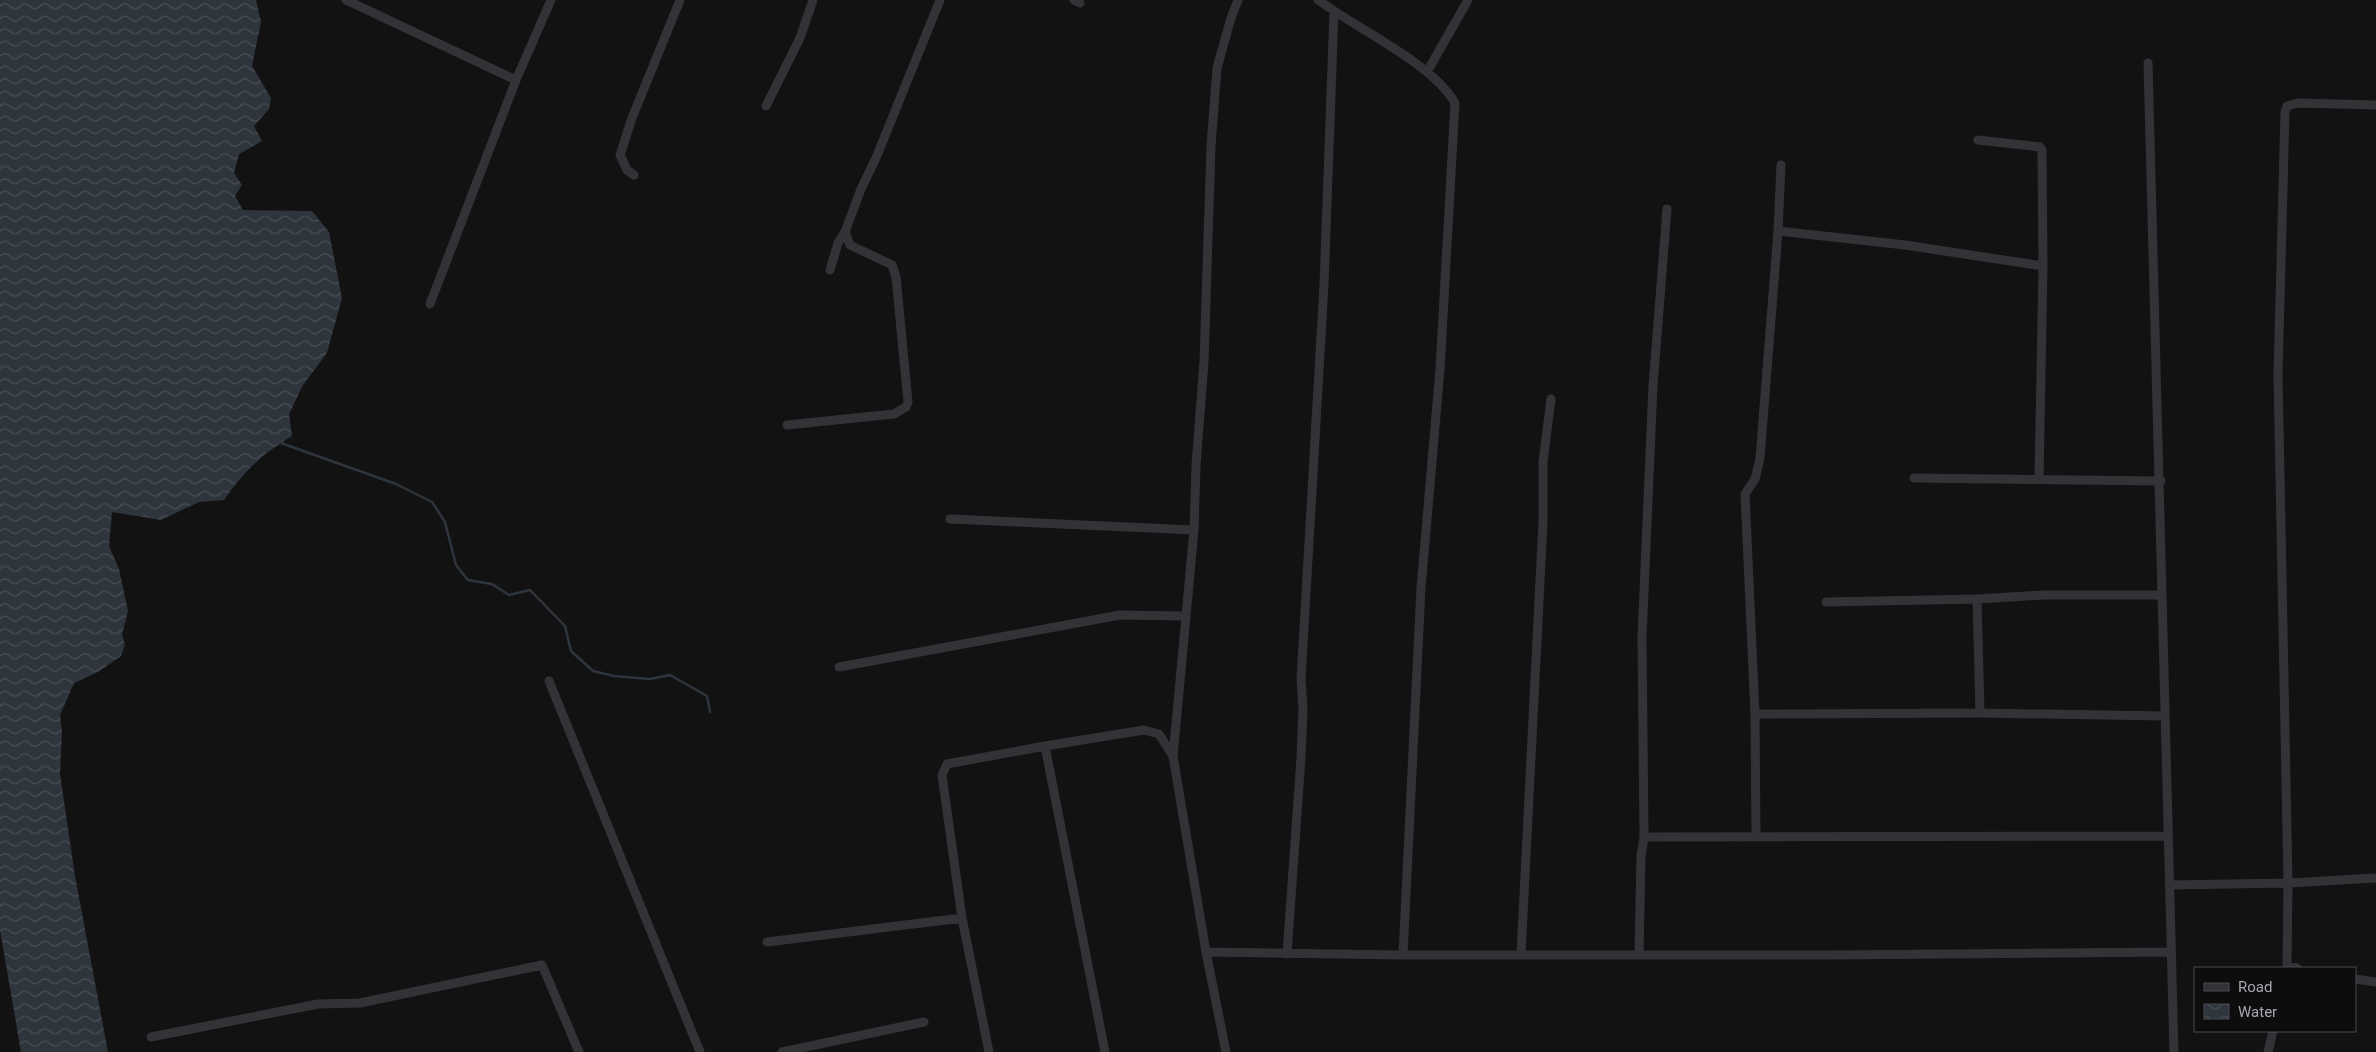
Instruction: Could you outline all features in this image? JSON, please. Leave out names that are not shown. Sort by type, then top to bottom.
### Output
[{"type":"street","points":[[346,0],[516,80]]},
{"type":"street","points":[[430,304],[516,80],[551,0]]},
{"type":"street","points":[[634,175],[627,170],[620,155],[632,118],[680,0]]},
{"type":"street","points":[[766,106],[800,38],[814,0]]},
{"type":"street","points":[[830,270],[838,244],[845,232],[860,189],[876,158],[940,0]]},
{"type":"street","points":[[1226,1052],[1206,952],[1173,756],[1194,530],[1196,465],[1204,362],[1211,146],[1217,68],[1238,0]]},
{"type":"street","points":[[1318,0],[1332,6],[1427,72],[1448,92],[1455,103],[1440,369],[1421,588],[1404,955]]},
{"type":"street","points":[[1427,72],[1468,0]]},
{"type":"street","points":[[1288,954],[1302,758],[1303,709],[1301,679],[1324,285],[1332,6]]},
{"type":"street","points":[[2148,63],[2161,481],[2162,595],[2174,1052]]},
{"type":"street","points":[[2287,967],[2288,883],[2278,375],[2285,112],[2287,106],[2298,103],[2376,104]]},
{"type":"street","points":[[1978,140],[2040,148],[2042,150],[2043,266],[2039,479]]},
{"type":"street","points":[[1756,837],[1756,714],[1745,494],[1755,479],[1760,458],[1778,231],[1781,165]]},
{"type":"street","points":[[1638,954],[1641,856],[1644,837],[1642,637],[1653,386],[1667,209]]},
{"type":"street","points":[[1778,231],[1905,246],[2043,266]]},
{"type":"street","points":[[787,425],[894,414],[906,407],[908,402],[896,277],[892,265],[850,245],[845,232]]},
{"type":"street","points":[[1521,954],[1543,541],[1543,462],[1551,399]]},
{"type":"street","points":[[1914,478],[2161,481]]},
{"type":"street","points":[[950,519],[1194,530]]},
{"type":"street","points":[[1826,602],[1977,599],[2043,595],[2162,595]]},
{"type":"street","points":[[1977,599],[1980,713]]},
{"type":"street","points":[[839,667],[1120,615],[1185,616]]},
{"type":"street","points":[[549,682],[700,1052]]},
{"type":"street","points":[[1756,714],[1980,713],[2165,716]]},
{"type":"street","points":[[989,1052],[962,918],[942,775],[947,764],[1144,730],[1159,734],[1173,756]]},
{"type":"street","points":[[1045,746],[1105,1052]]},
{"type":"street","points":[[1644,837],[2168,836]]},
{"type":"street","points":[[2170,885],[2288,883],[2376,878]]},
{"type":"street","points":[[767,942],[962,918]]},
{"type":"street","points":[[1206,952],[1404,955],[1840,955],[2171,952]]},
{"type":"street","points":[[151,1037],[318,1004],[360,1003],[542,965],[579,1052]]},
{"type":"street","points":[[2356,978],[2376,982]]},
{"type":"street","points":[[782,1052],[924,1022]]},
{"type":"street","points":[[2268,1052],[2273,1032]]},
{"type":"water","points":[[0,0],[256,0],[261,22],[252,66],[271,98],[269,109],[254,126],[262,141],[239,154],[234,173],[242,185],[235,196],[243,210],[312,211],[329,232],[342,298],[327,353],[303,385],[289,414],[292,436],[254,464],[224,500],[199,502],[161,520],[112,512],[109,546],[119,569],[128,611],[122,635],[125,645],[121,656],[98,672],[74,683],[60,715],[62,732],[60,774],[75,876],[108,1052],[21,1052],[0,930]]},
{"type":"waterway","points":[[278,442],[396,484],[432,502],[445,522],[456,565],[468,580],[492,584],[509,595],[530,590],[565,626],[571,651],[593,671],[614,676],[650,679],[670,675],[707,696],[710,712]]}]
